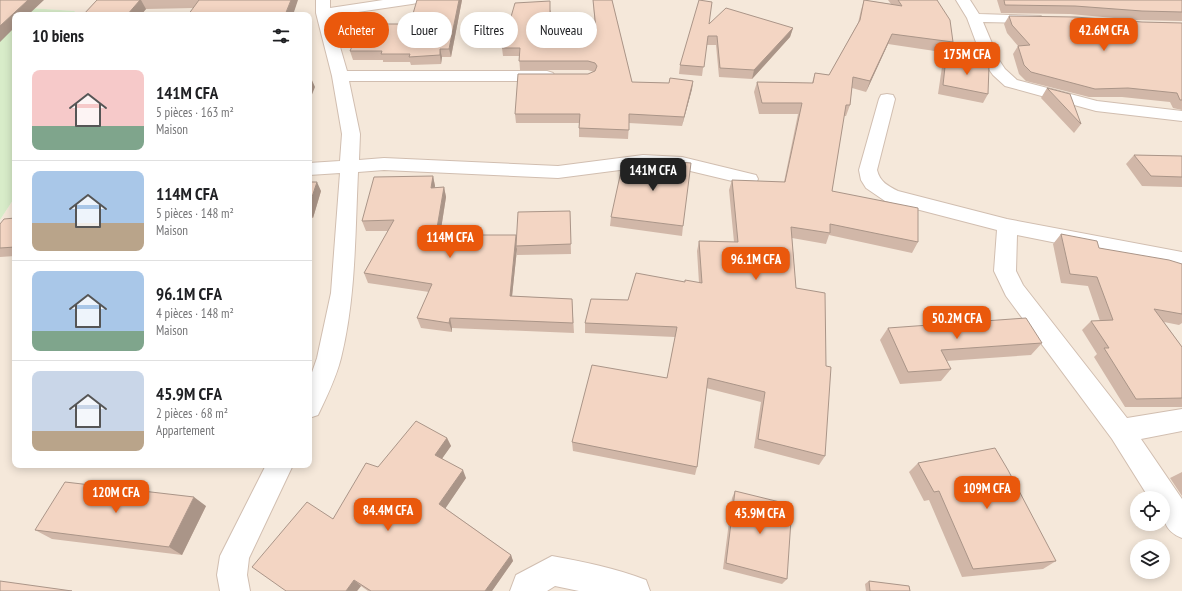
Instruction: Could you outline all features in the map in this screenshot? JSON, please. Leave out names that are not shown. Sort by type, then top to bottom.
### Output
[{"type":"street","points":[[312,401],[320,384],[329,358],[342,293],[350,134],[340,76],[323,6],[412,0]]},
{"type":"street","points":[[963,0],[974,18],[991,61],[999,72],[1011,83],[1096,106],[1182,116]]},
{"type":"street","points":[[974,18],[1046,20]]},
{"type":"street","points":[[340,76],[564,76]]},
{"type":"street","points":[[887,99],[868,170],[870,179],[878,189],[892,196],[1007,226],[1182,260]]},
{"type":"street","points":[[312,169],[384,164],[558,172],[643,161],[682,163],[749,179]]},
{"type":"street","points":[[1007,226],[1005,271],[1014,290],[1121,430],[1182,524]]},
{"type":"street","points":[[1121,430],[1182,420]]},
{"type":"street","points":[[235,591],[232,575],[235,556],[279,468]]},
{"type":"street","points":[[525,591],[527,586],[552,571],[600,580],[635,591]]},
{"type":"shaded area","points":[[0,0],[1182,0],[1182,591],[0,591],[0,220],[12,202],[12,468],[312,468],[312,12],[74,12],[0,6]]},
{"type":"green space","points":[[0,6],[75,11],[12,12],[12,202],[0,220]]},
{"type":"building","points":[[0,0],[28,0],[15,12],[12,12],[12,15],[0,26]]},
{"type":"building","points":[[97,0],[140,0],[130,12],[86,12]]},
{"type":"building","points":[[199,0],[291,0],[286,12],[190,12]]},
{"type":"building","points":[[417,0],[459,0],[452,34],[452,12],[414,12]]},
{"type":"building","points":[[593,0],[612,0],[632,82],[669,83],[670,78],[693,81],[684,117],[629,114],[629,130],[579,128],[580,114],[515,114],[518,74],[588,74],[595,71],[597,66],[595,63],[588,61],[519,61],[520,48],[518,48],[518,12],[512,12],[515,3],[550,1],[550,12],[526,12],[526,48],[597,48],[597,12],[594,12]]},
{"type":"building","points":[[699,0],[712,2],[709,24],[726,8],[793,28],[754,70],[720,68],[717,36],[708,36],[704,67],[680,65]]},
{"type":"building","points":[[864,0],[902,6],[898,0],[937,0],[950,20],[953,42],[892,34],[870,81],[853,77],[850,105],[846,105],[832,191],[918,208],[918,242],[830,224],[830,233],[791,227],[796,288],[825,293],[826,366],[831,367],[825,456],[758,439],[765,392],[708,378],[697,467],[572,442],[592,365],[667,378],[677,327],[585,323],[591,299],[628,300],[636,273],[685,282],[685,280],[702,283],[699,241],[738,242],[732,180],[785,182],[802,103],[762,103],[757,82],[813,83],[815,73],[829,75],[860,20]]},
{"type":"building","points":[[1004,0],[1182,0],[1182,12],[1142,11],[1075,6],[1005,5]]},
{"type":"building","points":[[1009,16],[1075,17],[1142,22],[1182,23],[1182,100],[1180,100],[1177,93],[1128,88],[1095,89],[1031,72],[1024,65],[1018,46],[1030,45],[1012,25]]},
{"type":"building","points":[[389,24],[397,24],[397,48],[449,49],[440,49],[440,55],[409,57],[410,54],[381,54],[382,51],[350,51],[351,48],[389,48]]},
{"type":"building","points":[[946,58],[989,66],[988,94],[943,85]]},
{"type":"building","points":[[1047,88],[1070,94],[1081,124]]},
{"type":"building","points":[[1134,155],[1182,156],[1182,177],[1151,176]]},
{"type":"building","points":[[644,159],[691,163],[683,226],[611,217],[623,162]]},
{"type":"building","points":[[433,176],[431,188],[444,187],[437,228],[441,228],[438,235],[516,235],[510,296],[572,299],[573,323],[450,318],[449,323],[417,318],[432,284],[364,273],[394,220],[362,221],[374,177]]},
{"type":"building","points":[[312,182],[317,182],[312,197]]},
{"type":"building","points":[[570,211],[571,244],[516,246],[518,212]]},
{"type":"building","points":[[12,218],[12,247],[0,248],[0,224],[4,219]]},
{"type":"building","points":[[1061,234],[1097,241],[1099,248],[1169,260],[1182,264],[1182,314],[1154,309],[1182,347],[1182,398],[1136,399],[1104,348],[1109,348],[1091,321],[1113,320],[1097,277],[1070,274]]},
{"type":"building","points":[[1026,318],[1042,343],[941,350],[951,369],[908,372],[888,328]]},
{"type":"building","points":[[416,421],[447,438],[435,455],[463,470],[439,504],[511,555],[485,591],[371,591],[354,580],[346,591],[286,591],[252,567],[307,502],[333,519],[366,463],[378,467]]},
{"type":"building","points":[[995,448],[1056,561],[973,569],[939,491],[934,492],[918,463]]},
{"type":"building","points":[[65,482],[194,497],[169,547],[35,530]]},
{"type":"building","points":[[735,491],[792,505],[787,579],[726,563]]},
{"type":"building","points":[[0,581],[72,591],[0,591]]},
{"type":"building","points":[[869,581],[909,586],[910,591],[870,591]]}]
